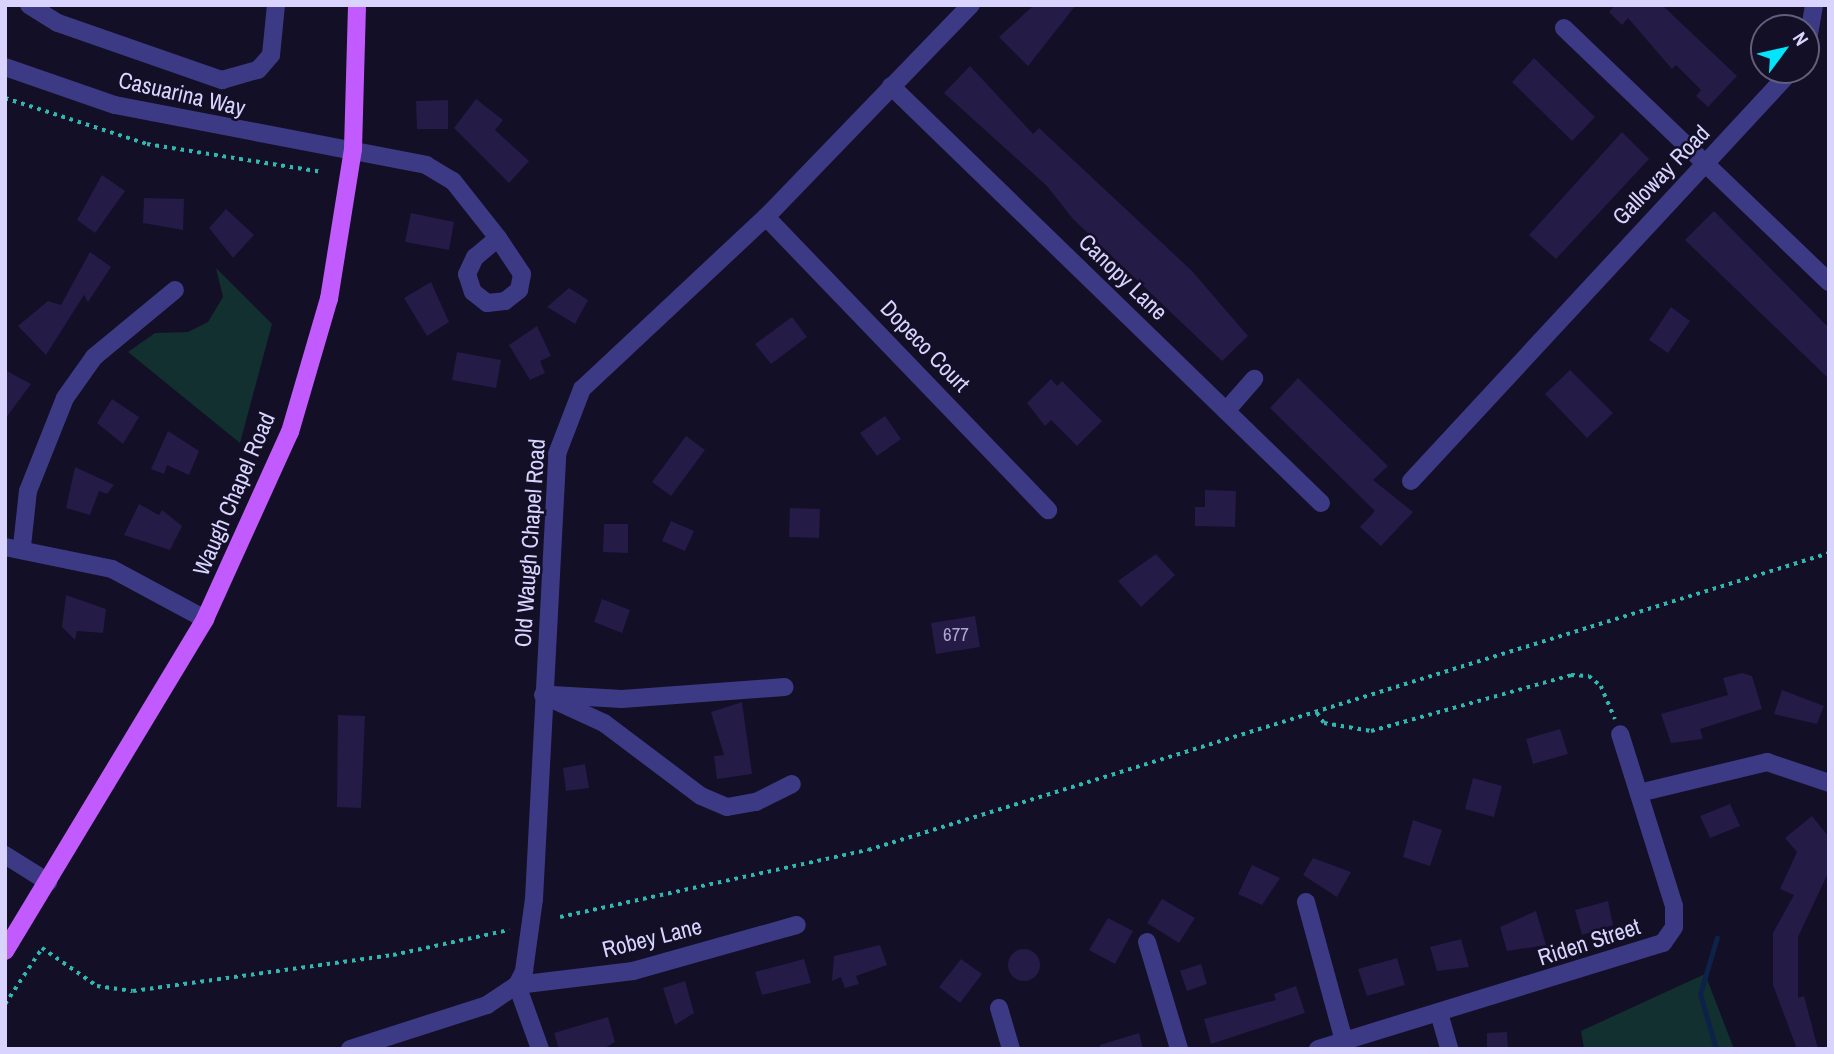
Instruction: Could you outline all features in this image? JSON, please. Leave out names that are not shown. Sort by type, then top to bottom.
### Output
[{"type":"main road","name":"Waugh Chapel Road","points":[[5,951],[205,619],[290,432],[329,299],[353,149],[357,5]]},
{"type":"street","points":[[29,5],[58,23],[222,80],[249,74],[271,55],[276,5]]},
{"type":"street","name":"Old Waugh Chapel Road","points":[[517,985],[529,957],[534,899],[557,454],[571,408],[598,371],[766,217],[971,5]]},
{"type":"street","points":[[1563,28],[1829,282]]},
{"type":"street","name":"Casuarina Way","points":[[5,67],[115,105],[269,139],[394,154],[453,181],[498,238]]},
{"type":"street","name":"Galloway Road","points":[[1411,481],[1563,312],[1779,84]]},
{"type":"street","name":"Canopy Lane","points":[[891,86],[1321,503]]},
{"type":"street","name":"Dopeco Court","points":[[766,217],[1048,510]]},
{"type":"street","points":[[175,290],[94,357],[65,398],[29,491],[14,546],[112,569],[205,619]]},
{"type":"street","points":[[1226,411],[1254,379]]},
{"type":"street","points":[[543,695],[622,699],[785,687]]},
{"type":"street","points":[[543,695],[604,723],[701,796],[727,807],[755,802],[792,784]]},
{"type":"street","name":"Riden Street","points":[[1318,1049],[1663,943],[1674,927],[1674,906],[1620,734]]},
{"type":"street","points":[[1639,793],[1767,762],[1829,783]]},
{"type":"street","points":[[5,855],[48,882]]},
{"type":"street","points":[[1306,902],[1344,1041]]},
{"type":"street","name":"Robey Lane","points":[[517,985],[632,971],[797,925]]},
{"type":"street","points":[[1147,942],[1179,1049]]},
{"type":"street","points":[[350,1049],[487,1005],[517,985],[540,1049]]},
{"type":"street","points":[[999,1008],[1010,1049]]},
{"type":"street","points":[[1439,1013],[1449,1049]]},
{"type":"path","points":[[5,98],[147,144],[321,172]]},
{"type":"path","points":[[560,917],[869,850],[1829,553]]},
{"type":"path","points":[[1317,713],[1324,723],[1371,731],[1571,676],[1589,676],[1610,701],[1620,734]]},
{"type":"path","points":[[5,1004],[42,948],[97,986],[133,991],[393,955],[509,930]]},
{"type":"green space","points":[[216,268],[272,324],[240,443],[128,352],[155,333],[188,332],[208,322],[223,297]]},
{"type":"green space","points":[[1705,974],[1734,1049],[1584,1049],[1581,1031]]},
{"type":"building","points":[[1034,5],[1076,5],[1028,66],[999,37]]},
{"type":"building","points":[[1615,5],[1662,5],[1737,76],[1708,107],[1696,96],[1701,90],[1676,65],[1672,69],[1628,18],[1622,25],[1609,12]]},
{"type":"building","points":[[1534,58],[1595,117],[1572,141],[1512,82]]},
{"type":"building","points":[[970,66],[1033,134],[1039,128],[1192,271],[1248,336],[1222,361],[1073,219],[1047,186],[944,93]]},
{"type":"building","points":[[476,99],[503,120],[495,130],[529,161],[509,183],[454,128]]},
{"type":"building","points":[[448,100],[448,129],[417,129],[416,101]]},
{"type":"building","points":[[1622,132],[1649,159],[1556,259],[1529,235]]},
{"type":"building","points":[[102,175],[125,191],[95,233],[77,220]]},
{"type":"building","points":[[144,198],[184,199],[183,230],[143,223]]},
{"type":"building","points":[[226,209],[254,235],[233,258],[209,228]]},
{"type":"building","points":[[1714,211],[1829,328],[1829,379],[1685,240]]},
{"type":"building","points":[[411,213],[454,222],[449,250],[405,242]]},
{"type":"building","points":[[90,252],[111,267],[88,302],[84,295],[46,355],[18,326],[48,301],[61,305]]},
{"type":"building","points":[[431,282],[449,322],[427,336],[404,298]]},
{"type":"building","points":[[569,288],[588,300],[575,324],[547,307]]},
{"type":"building","points":[[1671,307],[1690,321],[1668,353],[1649,340]]},
{"type":"building","points":[[792,317],[807,337],[771,364],[755,344]]},
{"type":"building","points":[[537,326],[551,356],[540,361],[545,373],[530,380],[509,345]]},
{"type":"building","points":[[457,352],[501,360],[496,388],[452,380]]},
{"type":"building","points":[[5,370],[31,384],[5,419]]},
{"type":"building","points":[[1570,370],[1613,413],[1587,438],[1545,394]]},
{"type":"building","points":[[1298,378],[1388,466],[1373,480],[1413,512],[1381,546],[1360,527],[1375,511],[1270,408]]},
{"type":"building","points":[[1051,379],[1057,386],[1062,381],[1102,421],[1077,446],[1051,420],[1045,426],[1027,403]]},
{"type":"building","points":[[112,399],[139,417],[123,444],[97,423]]},
{"type":"building","points":[[885,416],[901,439],[877,456],[860,433]]},
{"type":"building","points":[[168,431],[199,451],[189,475],[167,465],[164,474],[151,469]]},
{"type":"building","points":[[686,436],[705,450],[671,496],[652,482]]},
{"type":"building","points":[[75,467],[114,485],[107,494],[99,491],[90,515],[66,508]]},
{"type":"building","points":[[1205,490],[1236,491],[1235,527],[1195,526],[1195,507],[1205,507]]},
{"type":"building","points":[[139,504],[159,515],[162,510],[182,526],[170,550],[124,535]]},
{"type":"building","points":[[790,508],[820,509],[819,538],[789,537]]},
{"type":"building","points":[[671,521],[694,531],[685,551],[662,541]]},
{"type":"building","points":[[604,524],[628,524],[628,553],[603,552]]},
{"type":"building","points":[[1156,554],[1175,575],[1141,607],[1118,581]]},
{"type":"building","points":[[66,595],[106,609],[103,633],[77,631],[75,640],[62,627]]},
{"type":"building","points":[[602,599],[630,610],[622,633],[594,622]]},
{"type":"building","points":[[975,616],[980,647],[936,654],[931,623]]},
{"type":"building","points":[[1742,673],[1752,676],[1762,709],[1700,729],[1703,739],[1671,743],[1661,714],[1728,695],[1723,678]]},
{"type":"building","points":[[1782,690],[1824,706],[1817,724],[1774,714]]},
{"type":"building","points":[[742,702],[752,774],[717,779],[714,756],[724,755],[711,712]]},
{"type":"building","points":[[338,715],[365,716],[361,808],[337,807]]},
{"type":"building","points":[[1560,729],[1568,754],[1533,764],[1526,739]]},
{"type":"building","points":[[585,764],[589,788],[566,791],[563,768]]},
{"type":"building","points":[[1473,778],[1502,786],[1494,817],[1465,809]]},
{"type":"building","points":[[1730,804],[1740,826],[1710,838],[1700,816]]},
{"type":"building","points":[[1812,816],[1829,837],[1829,871],[1798,937],[1798,998],[1804,996],[1818,1049],[1797,1049],[1773,985],[1773,933],[1794,895],[1780,889],[1797,852],[1785,838]]},
{"type":"building","points":[[1413,820],[1442,830],[1430,866],[1403,857]]},
{"type":"building","points":[[1313,858],[1351,872],[1337,897],[1303,875]]},
{"type":"building","points":[[1252,865],[1280,878],[1262,905],[1238,894]]},
{"type":"building","points":[[1162,899],[1195,918],[1179,943],[1147,923]]},
{"type":"building","points":[[1608,901],[1613,925],[1582,935],[1575,910]]},
{"type":"building","points":[[1536,911],[1546,945],[1507,951],[1500,927]]},
{"type":"building","points":[[1108,918],[1133,931],[1115,964],[1089,950]]},
{"type":"building","points":[[1461,939],[1469,967],[1437,971],[1430,947]]},
{"type":"building","points":[[880,945],[887,965],[856,976],[859,984],[845,988],[841,977],[832,981],[834,956]]},
{"type":"building","points":[[1024,949],[1036,953],[1040,965],[1036,977],[1024,981],[1012,977],[1008,965],[1012,953]]},
{"type":"building","points":[[1397,958],[1405,985],[1367,996],[1358,969]]},
{"type":"building","points":[[804,959],[811,983],[762,995],[755,972]]},
{"type":"building","points":[[961,959],[982,974],[960,1003],[939,987]]},
{"type":"building","points":[[1201,964],[1207,984],[1187,991],[1180,971]]},
{"type":"building","points":[[685,981],[694,1013],[675,1025],[663,988]]},
{"type":"building","points":[[1296,986],[1305,1013],[1211,1044],[1204,1019],[1276,1000],[1274,994]]},
{"type":"building","points":[[608,1017],[615,1042],[603,1049],[559,1049],[554,1033]]},
{"type":"building","points":[[1507,1032],[1508,1049],[1487,1049],[1487,1033]]},
{"type":"building","points":[[1139,1033],[1143,1049],[1100,1049],[1100,1045]]},
{"type":"waterway","points":[[1716,1049],[1700,994],[1717,937]]}]
